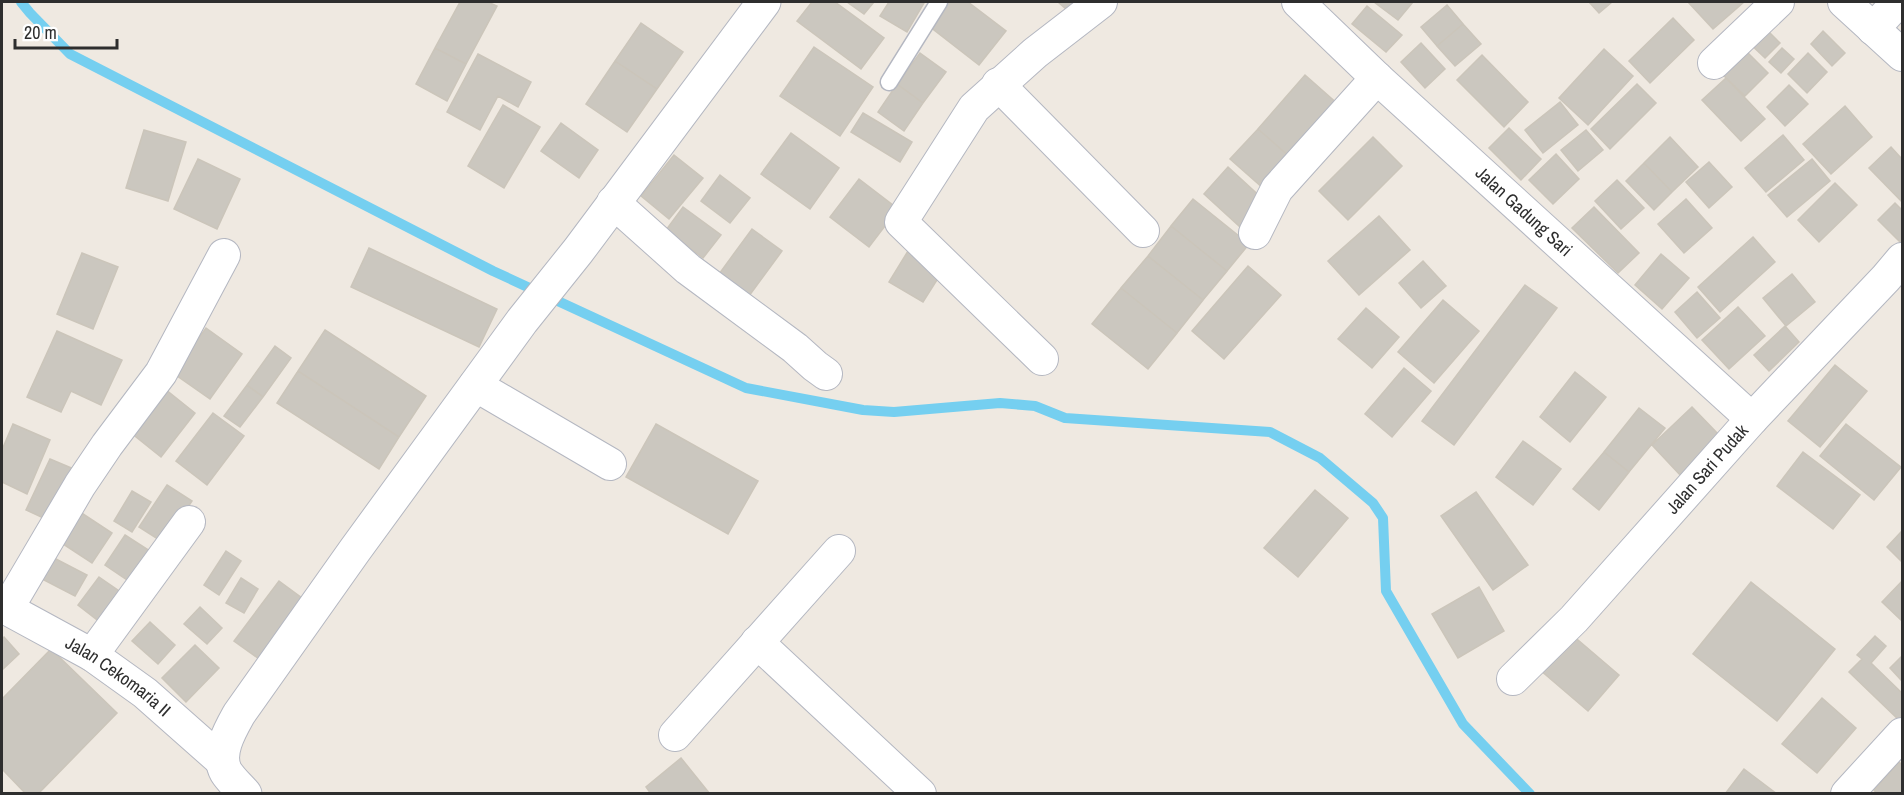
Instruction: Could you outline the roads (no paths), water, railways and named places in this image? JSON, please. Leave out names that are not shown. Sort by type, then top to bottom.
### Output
[{"type":"street","points":[[245,794],[226,772],[223,762],[225,738],[239,714],[522,321],[578,251],[764,2]]},
{"type":"street","points":[[1042,359],[901,222],[974,108],[1035,52],[1101,2]]},
{"type":"street","name":"Jalan Gadung Sari","points":[[1298,2],[1377,78],[1752,419]]},
{"type":"street","points":[[1714,63],[1778,2]]},
{"type":"street","points":[[1844,2],[1902,55]]},
{"type":"street","points":[[1872,29],[1898,2]]},
{"type":"street","points":[[1255,233],[1277,189],[1377,78]]},
{"type":"street","points":[[998,84],[1143,231]]},
{"type":"street","points":[[613,202],[688,270],[795,348],[826,374]]},
{"type":"street","points":[[4,607],[80,485],[161,373],[224,255]]},
{"type":"street","name":"Jalan Sari Pudak","points":[[1514,679],[1574,619],[1752,419],[1897,276]]},
{"type":"street","points":[[476,385],[610,464]]},
{"type":"street","points":[[92,654],[189,522]]},
{"type":"street","points":[[675,735],[839,551]]},
{"type":"street","name":"Jalan Cekomaria II","points":[[4,607],[92,654],[145,693],[223,762]]},
{"type":"street","points":[[757,642],[920,794]]},
{"type":"street","points":[[1847,794],[1902,734]]},
{"type":"lane","points":[[889,82],[939,2]]},
{"type":"waterway","points":[[21,2],[70,54],[493,271],[746,388],[863,410],[894,412],[1000,403],[1035,406],[1065,418],[1270,432],[1320,458],[1373,503],[1383,518],[1386,591],[1463,724],[1530,794]]}]
